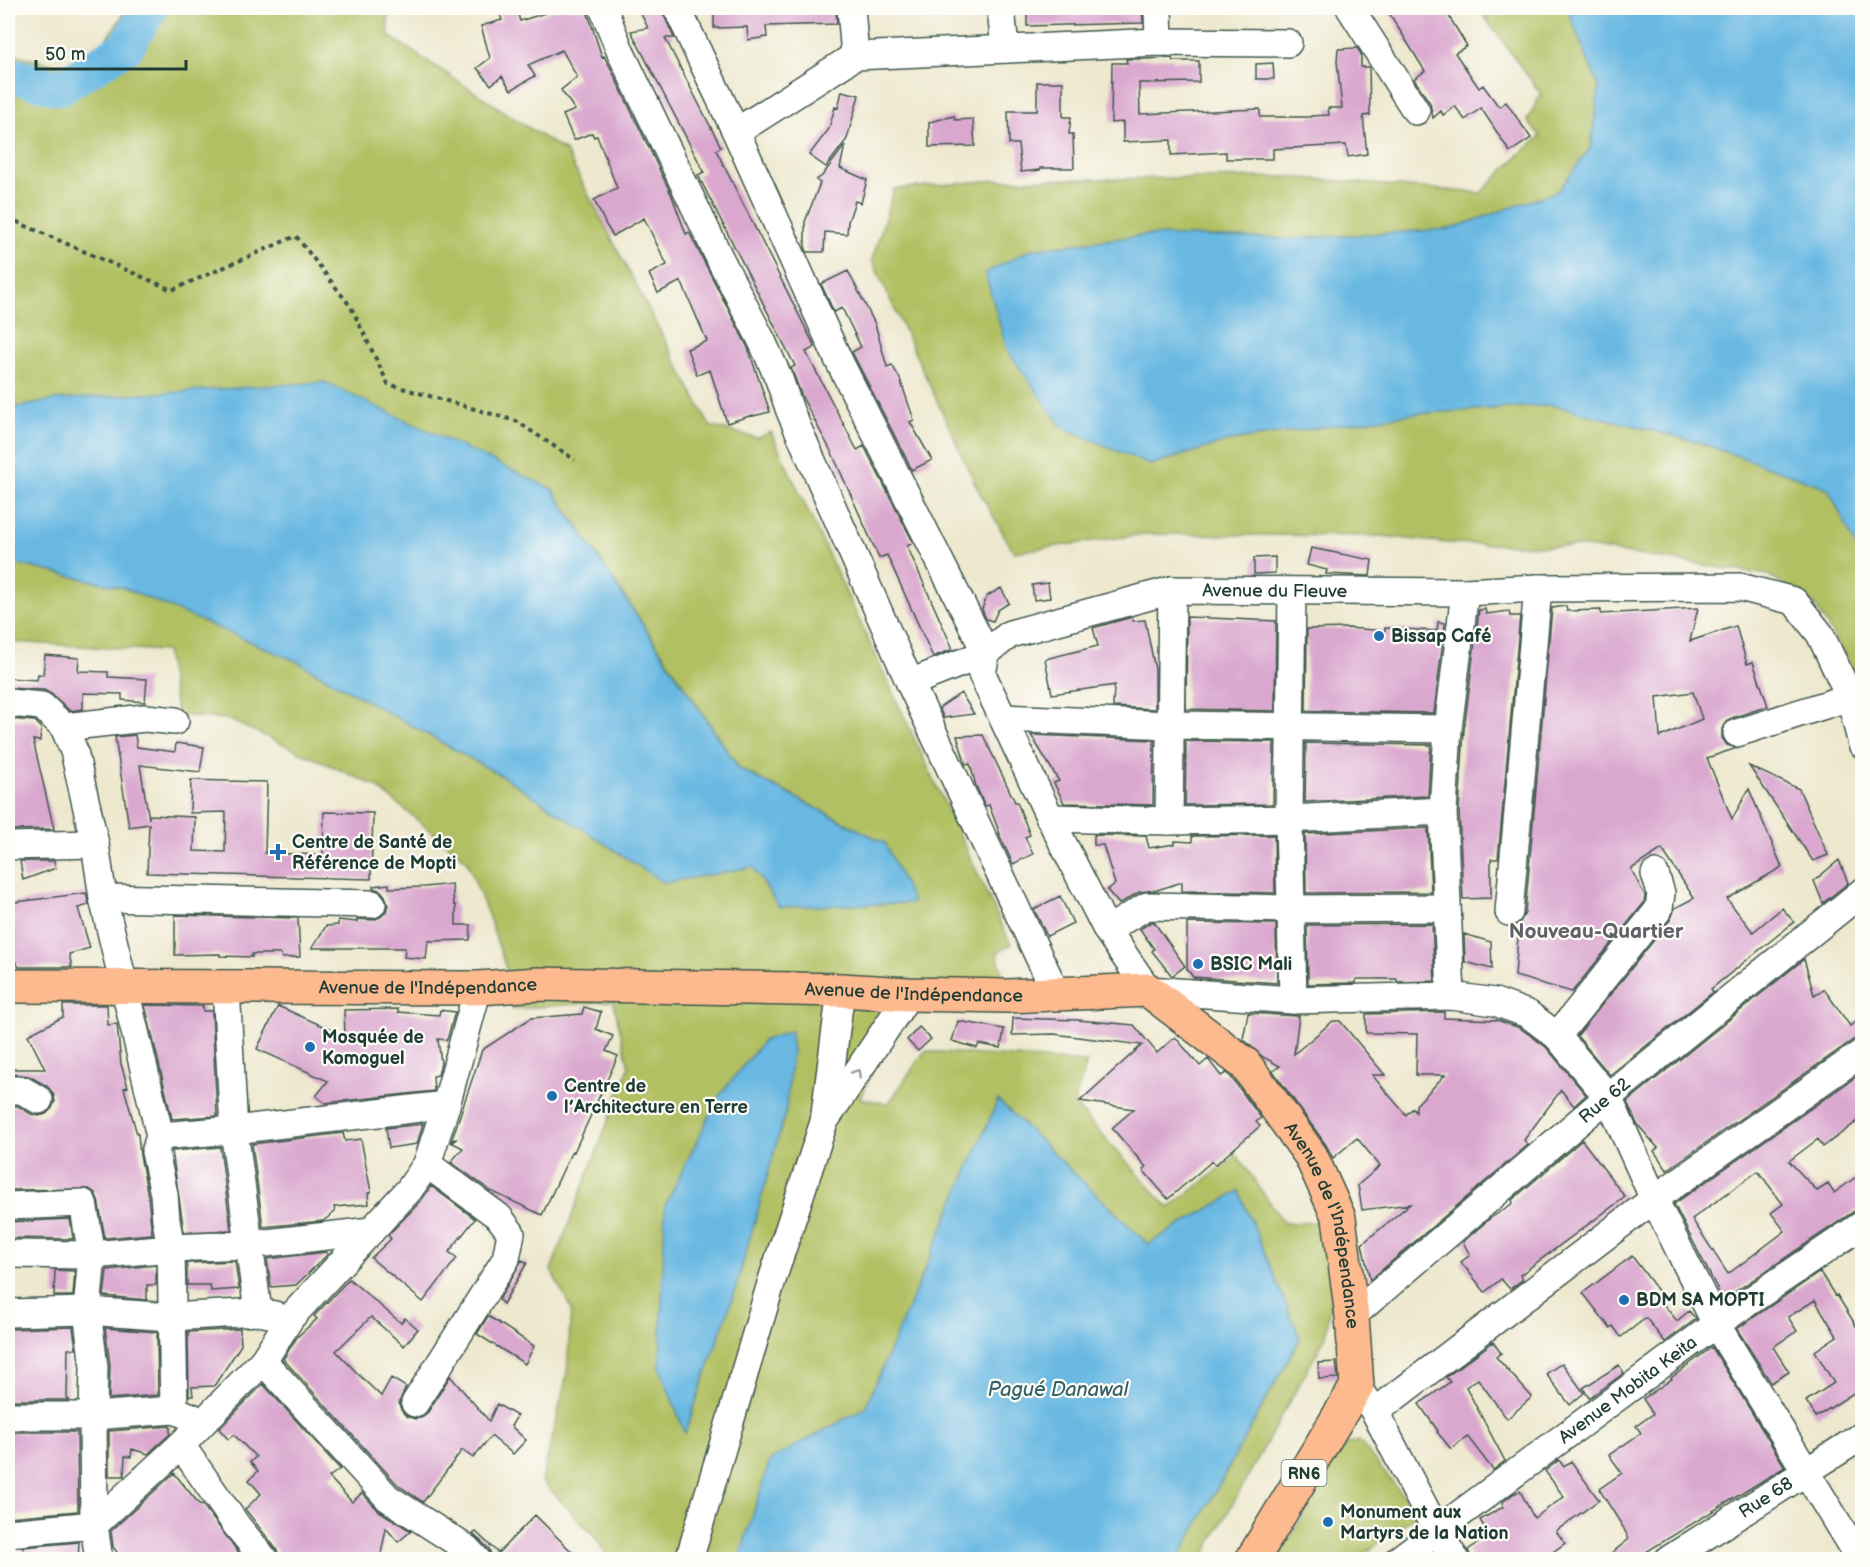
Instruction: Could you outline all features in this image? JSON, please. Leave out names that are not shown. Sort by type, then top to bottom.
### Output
[{"type":"main road","name":"Avenue de l'Indépendance","points":[[8,986],[478,988],[538,984],[1006,996],[1148,990],[1245,1064],[1311,1156],[1339,1218],[1352,1316],[1357,1386]]},
{"type":"main road","name":"RN6","points":[[1252,1560],[1357,1386]]},
{"type":"street","points":[[603,8],[621,53],[762,341],[790,411],[910,683],[1056,993]]},
{"type":"street","points":[[677,8],[736,132],[838,359],[986,653],[982,674],[1050,818],[1107,930],[1148,990],[1293,1000],[1450,996],[1495,1002],[1528,1014],[1557,1036],[1608,1097],[1654,1199],[1716,1324],[1860,1560]]},
{"type":"street","points":[[852,8],[855,56]]},
{"type":"street","points":[[1001,8],[1005,49]]},
{"type":"street","points":[[1158,8],[1159,42]]},
{"type":"street","points":[[1350,8],[1416,111]]},
{"type":"street","points":[[736,132],[855,56],[1159,42],[1288,43]]},
{"type":"street","name":"Avenue du Fleuve","points":[[910,683],[986,653],[1010,634],[1172,590],[1465,592],[1538,588],[1740,587],[1794,601],[1820,634],[1850,697],[1863,744]]},
{"type":"street","points":[[1509,912],[1538,588]]},
{"type":"street","points":[[1169,821],[1172,590]]},
{"type":"street","points":[[1292,592],[1289,819],[1293,1000]]},
{"type":"street","points":[[1450,996],[1443,811],[1448,729],[1465,592]]},
{"type":"street","points":[[1737,733],[1850,697]]},
{"type":"street","points":[[8,703],[42,706],[64,727],[74,751],[123,988],[160,1136],[155,1152],[164,1194],[171,1248],[174,1410]]},
{"type":"street","points":[[64,727],[146,718],[175,722]]},
{"type":"street","points":[[1003,718],[1170,725],[1448,729]]},
{"type":"street","points":[[1050,818],[1169,821],[1289,819],[1443,811]]},
{"type":"street","points":[[8,846],[95,844]]},
{"type":"street","points":[[1557,1036],[1659,909],[1661,893],[1655,874]]},
{"type":"street","name":"Rue 62","points":[[1352,1316],[1608,1097],[1863,892]]},
{"type":"street","points":[[103,898],[372,904]]},
{"type":"street","points":[[1107,930],[1147,906],[1290,909],[1446,908]]},
{"type":"street","points":[[226,987],[234,1130],[258,1312]]},
{"type":"street","points":[[8,1533],[94,1526],[181,1445],[263,1361],[291,1317],[409,1190],[427,1164],[446,1105],[478,988]]},
{"type":"street","points":[[689,1560],[772,1280],[825,1122],[841,990]]},
{"type":"street","points":[[825,1122],[909,994]]},
{"type":"street","points":[[1375,1412],[1654,1199],[1863,1053]]},
{"type":"street","points":[[8,1090],[22,1090],[39,1100]]},
{"type":"street","points":[[160,1136],[234,1130],[446,1105]]},
{"type":"street","points":[[415,1403],[506,1259],[511,1233],[499,1216],[427,1164]]},
{"type":"street","points":[[8,1206],[83,1203],[92,1255],[87,1311],[94,1367],[94,1526],[99,1560]]},
{"type":"street","name":"Avenue Mobita Keita","points":[[1398,1560],[1716,1324],[1863,1225]]},
{"type":"street","points":[[8,1254],[92,1255],[171,1248],[248,1245],[371,1231]]},
{"type":"street","points":[[8,1313],[87,1311],[171,1317],[258,1312],[291,1317]]},
{"type":"street","points":[[263,1361],[388,1498],[467,1549],[477,1560]]},
{"type":"street","points":[[1357,1386],[1375,1412],[1437,1532],[1456,1560]]},
{"type":"street","points":[[8,1416],[93,1416],[174,1410],[204,1422]]},
{"type":"street","name":"Rue 68","points":[[1668,1560],[1863,1436]]},
{"type":"street","points":[[181,1445],[237,1526],[266,1560]]},
{"type":"path","points":[[8,218],[172,290],[296,236],[351,307],[388,384],[516,421],[574,460]]},
{"type":"green space","points":[[128,8],[387,8],[389,36],[566,152],[710,426],[757,438],[771,432],[1011,945],[997,953],[1007,993],[940,992],[883,1047],[860,1098],[888,1104],[925,1051],[1087,1062],[1074,1104],[1169,1208],[1237,1155],[1284,1223],[1341,1222],[1326,1336],[1202,1559],[1178,1559],[1300,1339],[1239,1191],[1148,1244],[998,1100],[865,1408],[770,1460],[739,1559],[610,1559],[594,1536],[542,1481],[567,1374],[571,1309],[551,1270],[629,1067],[613,1001],[513,1009],[511,984],[467,861],[376,786],[227,719],[177,715],[166,651],[10,642],[8,649],[8,562],[124,588],[296,661],[509,780],[664,883],[885,843],[740,769],[552,488],[54,400],[8,409],[8,53],[83,72]],"holes":[[[786,1110],[735,1291],[685,1433],[660,1368]]]},
{"type":"green space","points":[[1478,8],[1567,8],[1599,87],[1591,147],[1558,191],[1450,229],[1295,239],[1147,235],[1032,249],[1150,465],[1229,441],[1410,414],[1552,405],[1698,442],[1828,488],[1862,559],[1862,685],[1815,605],[1768,575],[1587,547],[1447,543],[1381,536],[1146,534],[1014,552],[977,488],[872,260],[894,189],[997,180],[1290,177],[1481,193],[1541,136],[1527,121],[1541,94]]},
{"type":"green space","points":[[1359,1441],[1418,1514],[1357,1559],[1277,1560],[1345,1445]]},
{"type":"water","points":[[1567,8],[1862,8],[1862,559],[1828,488],[1698,442],[1552,405],[1410,414],[1229,441],[1150,465],[1062,427],[1007,350],[985,273],[1032,249],[1147,235],[1295,239],[1450,229],[1558,191],[1591,147],[1599,87]]},
{"type":"water","points":[[324,382],[552,489],[739,769],[885,843],[913,903],[779,907],[753,867],[664,883],[509,780],[296,661],[124,588],[8,562],[8,409],[54,400]]},
{"type":"water","points":[[791,1031],[792,1052],[786,1110],[735,1291],[685,1433],[660,1368],[665,1206],[719,1096],[764,1040]]},
{"type":"water","name":"Pagué Danawal","points":[[998,1100],[1148,1244],[1239,1191],[1300,1338],[1178,1559],[739,1559],[770,1460],[865,1408]]},
{"type":"building","points":[[516,8],[520,21],[561,8],[586,8],[602,57],[604,56],[609,65],[672,196],[686,234],[689,232],[748,348],[770,412],[727,423],[710,370],[697,375],[687,349],[707,341],[681,281],[658,293],[649,274],[667,265],[644,218],[613,236],[606,225],[594,200],[617,188],[597,136],[594,137],[592,133],[574,140],[563,115],[575,110],[561,90],[577,77],[562,50],[528,65],[535,76],[511,90],[502,76],[491,85],[477,68],[490,58],[481,26],[502,20],[499,12]]},
{"type":"building","points":[[638,8],[661,8],[674,38],[665,38],[721,147],[716,150],[815,347],[806,352],[857,450],[864,446],[911,538],[913,543],[907,546],[953,649],[933,657],[887,555],[879,558],[832,453],[803,399],[791,368],[795,366],[698,175],[704,172],[631,31],[648,28]]},
{"type":"building","points":[[714,8],[836,8],[837,24],[766,26],[767,37],[748,40],[747,27],[714,28]]},
{"type":"building","points":[[1027,8],[1142,8],[1143,23],[1027,26]]},
{"type":"building","points":[[1386,8],[1444,8],[1467,46],[1455,53],[1479,88],[1483,85],[1499,107],[1506,102],[1531,138],[1510,152],[1481,108],[1465,120],[1455,106],[1443,115],[1441,111],[1433,118],[1430,103],[1414,79],[1425,71]]},
{"type":"building","points":[[1357,48],[1361,54],[1361,67],[1369,67],[1370,115],[1363,116],[1367,154],[1348,157],[1346,145],[1273,149],[1273,159],[1226,159],[1226,152],[1171,155],[1171,140],[1123,142],[1123,122],[1111,123],[1112,63],[1127,63],[1126,59],[1172,58],[1173,61],[1199,61],[1199,82],[1139,83],[1140,114],[1260,109],[1260,117],[1311,117],[1329,115],[1328,108],[1342,108],[1337,61],[1338,49]]},
{"type":"building","points":[[1273,63],[1274,79],[1256,79],[1256,64]]},
{"type":"building","points":[[1037,82],[1063,82],[1063,117],[1071,117],[1069,134],[1073,134],[1074,168],[1040,168],[1040,170],[1021,172],[1018,144],[1009,144],[1008,111],[1037,111]]},
{"type":"building","points":[[842,91],[859,95],[847,139],[826,167],[809,155],[829,129]]},
{"type":"building","points":[[954,116],[955,120],[973,119],[975,146],[929,147],[929,122]]},
{"type":"building","points":[[845,145],[840,168],[867,180],[861,203],[855,201],[848,222],[847,234],[825,232],[824,252],[807,252],[805,222],[820,183],[816,180],[822,176]]},
{"type":"building","points":[[848,271],[875,324],[887,367],[892,365],[900,379],[914,420],[910,422],[932,460],[912,470],[852,352],[861,347],[842,308],[834,312],[821,284]]},
{"type":"building","points":[[1311,548],[1372,560],[1370,576],[1326,574],[1327,570],[1307,565]]},
{"type":"building","points":[[1275,557],[1275,573],[1254,574],[1254,558]]},
{"type":"building","points":[[1048,583],[1050,598],[1034,600],[1032,585]]},
{"type":"building","points":[[1001,588],[1009,603],[998,610],[993,621],[986,619],[982,609],[987,596]]},
{"type":"building","points":[[1566,606],[1567,611],[1601,610],[1601,614],[1698,608],[1690,641],[1736,626],[1747,664],[1753,662],[1768,706],[1726,722],[1722,729],[1722,738],[1727,745],[1737,748],[1707,758],[1732,819],[1749,789],[1782,867],[1727,899],[1753,932],[1782,908],[1794,922],[1711,989],[1713,992],[1610,1075],[1577,1036],[1671,919],[1675,908],[1694,898],[1662,849],[1631,869],[1645,896],[1644,903],[1572,992],[1515,976],[1519,924],[1525,913],[1552,608]],"holes":[[[1693,692],[1702,719],[1660,737],[1657,697]]]},
{"type":"building","points":[[1485,609],[1486,614],[1509,611],[1510,616],[1520,616],[1498,859],[1491,859],[1491,898],[1463,899],[1459,811],[1464,730],[1479,610]]},
{"type":"building","points":[[1132,617],[1133,621],[1145,620],[1155,669],[1155,709],[1113,707],[1114,686],[1116,685],[1052,694],[1045,659],[1098,646],[1093,628]]},
{"type":"building","points":[[1187,617],[1276,621],[1275,711],[1186,709]]},
{"type":"building","points":[[1438,622],[1445,623],[1434,713],[1306,711],[1307,629],[1349,628],[1385,631],[1385,628],[1437,631]]},
{"type":"building","points":[[45,655],[79,658],[78,671],[108,672],[108,677],[147,679],[145,702],[122,700],[122,694],[83,693],[83,709],[70,711],[44,690],[8,688],[8,678],[37,680],[38,674],[43,675]]},
{"type":"building","points":[[961,693],[974,714],[944,718],[939,708]]},
{"type":"building","points":[[8,719],[35,721],[41,727],[40,741],[33,740],[54,829],[9,830],[14,802],[8,802]]},
{"type":"building","points":[[135,735],[137,747],[175,752],[176,743],[204,747],[200,772],[140,765],[149,819],[149,815],[195,817],[194,851],[225,852],[226,812],[190,813],[191,780],[267,782],[265,853],[323,855],[324,812],[373,813],[371,879],[147,873],[149,824],[129,827],[115,737]]},
{"type":"building","points":[[983,735],[1017,802],[1030,835],[1025,837],[1033,854],[1013,864],[989,805],[985,806],[976,786],[970,764],[966,765],[957,736]]},
{"type":"building","points":[[1031,735],[1154,740],[1153,805],[1064,803],[1054,783],[1059,781]]},
{"type":"building","points":[[1186,741],[1274,742],[1273,804],[1185,805]]},
{"type":"building","points":[[1306,743],[1431,745],[1428,796],[1305,802]]},
{"type":"building","points":[[1749,766],[1799,789],[1828,855],[1813,861]]},
{"type":"building","points":[[1428,828],[1431,892],[1306,893],[1305,834]]},
{"type":"building","points":[[1094,835],[1146,836],[1149,848],[1175,844],[1175,841],[1192,842],[1192,836],[1274,835],[1275,893],[1182,891],[1182,882],[1157,890],[1139,892],[1119,904],[1107,890],[1115,884],[1103,845],[1094,845]]},
{"type":"building","points":[[1839,860],[1848,883],[1823,903],[1814,881]]},
{"type":"building","points":[[20,861],[54,861],[56,868],[23,880]]},
{"type":"building","points":[[389,884],[389,888],[452,884],[454,905],[456,905],[456,925],[471,925],[470,940],[428,941],[426,959],[404,957],[405,948],[312,948],[326,926],[338,925],[338,920],[357,922],[357,919],[372,920],[380,917],[386,912],[388,904],[381,891],[373,886]]},
{"type":"building","points":[[86,893],[89,905],[78,908],[90,948],[69,954],[72,967],[19,967],[8,951],[8,903]]},
{"type":"building","points":[[1060,896],[1073,923],[1047,936],[1034,909]]},
{"type":"building","points":[[175,915],[298,918],[300,957],[282,958],[281,954],[252,954],[252,957],[220,956],[220,954],[175,955]]},
{"type":"building","points":[[1154,922],[1185,966],[1172,976],[1152,951],[1154,949],[1140,929]]},
{"type":"building","points":[[1187,923],[1276,924],[1277,983],[1193,977],[1187,969]]},
{"type":"building","points":[[1432,924],[1435,981],[1397,982],[1397,979],[1356,979],[1356,983],[1308,984],[1307,925]]},
{"type":"building","points":[[1464,934],[1491,942],[1492,969],[1465,962]]},
{"type":"building","points":[[1804,959],[1814,995],[1824,989],[1850,1026],[1863,1017],[1863,1038],[1853,1040],[1667,1170],[1654,1151],[1658,1148],[1637,1124],[1627,1102]]},
{"type":"building","points":[[63,1005],[107,1005],[108,1025],[117,1024],[121,1064],[128,1087],[124,1088],[138,1134],[152,1234],[105,1238],[98,1200],[95,1193],[89,1189],[8,1190],[8,1106],[18,1106],[39,1116],[46,1114],[55,1101],[53,1093],[47,1086],[29,1076],[8,1074],[8,1069],[45,1069],[28,1035],[63,1017]]},
{"type":"building","points":[[145,1005],[203,1006],[203,1011],[212,1011],[217,1116],[172,1119]]},
{"type":"building","points":[[278,1006],[345,1036],[344,1010],[398,1009],[398,1012],[439,1015],[440,1010],[455,1012],[447,1040],[438,1039],[441,1063],[438,1075],[433,1076],[434,1091],[325,1103],[316,1096],[328,1081],[257,1049]]},
{"type":"building","points":[[584,1007],[601,1012],[596,1029],[613,1036],[606,1051],[618,1056],[542,1215],[491,1191],[451,1162],[463,1148],[451,1142],[482,1050],[531,1018],[582,1014]]},
{"type":"building","points":[[1444,1012],[1444,1018],[1497,1020],[1520,1028],[1546,1047],[1586,1095],[1574,1106],[1561,1090],[1524,1140],[1528,1145],[1370,1280],[1362,1244],[1410,1204],[1362,1210],[1358,1185],[1380,1166],[1357,1138],[1333,1158],[1273,1071],[1280,1066],[1263,1057],[1243,1039],[1248,1013],[1299,1016],[1294,1054],[1333,1021],[1340,1021],[1385,1075],[1372,1075],[1406,1115],[1413,1108],[1416,1112],[1416,1105],[1445,1075],[1416,1075],[1417,1034],[1366,1033],[1366,1014]]},
{"type":"building","points":[[1013,1018],[1134,1025],[1157,1053],[1175,1037],[1200,1066],[1208,1059],[1221,1076],[1226,1073],[1231,1077],[1261,1118],[1256,1122],[1260,1126],[1215,1165],[1212,1161],[1168,1199],[1143,1170],[1146,1167],[1112,1128],[1134,1109],[1080,1101],[1142,1045],[1054,1034],[1012,1035]]},
{"type":"building","points":[[958,1021],[1004,1029],[1001,1048],[979,1044],[977,1048],[952,1041]]},
{"type":"building","points":[[919,1027],[931,1039],[918,1051],[907,1040]]},
{"type":"building","points":[[1863,1072],[1863,1117],[1823,1147],[1818,1139],[1789,1161],[1817,1191],[1828,1184],[1834,1193],[1863,1172],[1863,1210],[1853,1212],[1723,1300],[1674,1204]],"holes":[[[1758,1171],[1783,1204],[1771,1213],[1785,1231],[1728,1274],[1692,1219]]]},
{"type":"building","points":[[423,1124],[417,1144],[389,1148],[386,1128]]},
{"type":"building","points":[[343,1133],[345,1141],[361,1139],[371,1192],[368,1193],[369,1204],[334,1207],[335,1212],[323,1221],[263,1227],[252,1144]]},
{"type":"building","points":[[1582,1140],[1625,1197],[1520,1275],[1523,1279],[1510,1289],[1501,1279],[1485,1292],[1461,1262],[1470,1255],[1463,1242],[1488,1220],[1513,1203],[1512,1200]]},
{"type":"building","points":[[220,1147],[231,1230],[184,1232],[172,1151]]},
{"type":"building","points":[[431,1186],[475,1219],[449,1252],[457,1258],[423,1302],[371,1258],[391,1239],[388,1235],[421,1201]]},
{"type":"building","points":[[70,1219],[73,1239],[8,1238],[8,1222]]},
{"type":"building","points":[[326,1252],[328,1254],[296,1285],[271,1287],[267,1259]]},
{"type":"building","name":"BDM SA MOPTI","points":[[1632,1256],[1659,1292],[1656,1295],[1677,1321],[1689,1311],[1696,1319],[1665,1342],[1646,1318],[1621,1337],[1613,1326],[1610,1328],[1583,1293]]},
{"type":"building","points":[[522,1260],[527,1263],[503,1304],[499,1300]]},
{"type":"building","points":[[235,1261],[239,1289],[211,1291],[210,1285],[187,1285],[187,1263]]},
{"type":"building","points":[[156,1265],[156,1285],[147,1285],[147,1300],[104,1296],[107,1270]]},
{"type":"building","points":[[55,1270],[75,1271],[73,1296],[54,1296]]},
{"type":"building","points":[[1820,1272],[1863,1337],[1863,1387],[1816,1417],[1806,1401],[1834,1383],[1815,1351],[1837,1336],[1815,1300],[1788,1317],[1797,1331],[1773,1347],[1789,1372],[1771,1383],[1737,1329]]},
{"type":"building","points":[[349,1279],[401,1323],[405,1318],[418,1329],[404,1346],[371,1317],[336,1351],[381,1396],[391,1378],[406,1387],[399,1402],[401,1410],[406,1416],[415,1419],[423,1417],[428,1412],[450,1376],[489,1421],[497,1404],[517,1416],[511,1426],[526,1440],[513,1454],[491,1436],[473,1458],[462,1450],[423,1502],[398,1485],[283,1359],[297,1337],[317,1319],[314,1316]]},
{"type":"building","points":[[488,1316],[534,1346],[525,1364],[477,1334]]},
{"type":"building","points":[[73,1327],[76,1349],[68,1349],[67,1399],[70,1400],[8,1400],[8,1329]]},
{"type":"building","points":[[105,1328],[157,1332],[158,1395],[109,1399],[110,1365]]},
{"type":"building","points":[[240,1329],[241,1345],[214,1386],[192,1387],[193,1396],[189,1396],[188,1332]]},
{"type":"building","points":[[1493,1342],[1501,1353],[1496,1357],[1532,1397],[1507,1419],[1478,1379],[1466,1387],[1505,1461],[1493,1470],[1467,1436],[1451,1449],[1419,1404],[1450,1382],[1446,1377]]},
{"type":"building","points":[[1712,1347],[1785,1467],[1633,1560],[1603,1560],[1629,1539],[1599,1489],[1622,1473],[1609,1455],[1641,1433],[1636,1426],[1653,1414],[1643,1399]]},
{"type":"building","points":[[1336,1362],[1338,1378],[1319,1379],[1318,1363]]},
{"type":"building","points":[[1562,1363],[1584,1393],[1570,1405],[1546,1374]]},
{"type":"building","points":[[1619,1365],[1624,1373],[1589,1398],[1583,1388]]},
{"type":"building","points":[[263,1384],[340,1469],[329,1477],[352,1502],[362,1493],[379,1511],[411,1531],[398,1542],[386,1528],[380,1560],[280,1560],[277,1550],[245,1509],[261,1494],[249,1480],[258,1471],[250,1462],[256,1457],[234,1435],[228,1439],[219,1429]]},
{"type":"building","points":[[170,1426],[170,1434],[148,1454],[132,1449],[131,1457],[125,1456],[124,1476],[109,1476],[109,1431]]},
{"type":"building","points":[[8,1432],[77,1432],[78,1511],[8,1517]]},
{"type":"building","points":[[1559,1460],[1564,1467],[1571,1461],[1599,1500],[1556,1531],[1565,1543],[1542,1560],[1472,1560],[1468,1550],[1489,1535],[1480,1520],[1503,1507],[1503,1502],[1513,1494],[1520,1491],[1534,1518],[1564,1497],[1545,1471]]},
{"type":"building","points":[[174,1473],[200,1505],[202,1504],[242,1557],[239,1560],[123,1560],[113,1547],[111,1531]]},
{"type":"building","points":[[535,1515],[580,1560],[492,1560],[489,1549],[473,1534],[476,1532],[498,1553]]},
{"type":"building","points":[[79,1542],[78,1560],[24,1560],[23,1547]]},
{"type":"waterway","points":[[8,74],[59,88],[126,47],[150,8]]},
{"type":"place","name":"Bissap Café","points":[[1379,636]]},
{"type":"place","name":"Centre de Santé de Référence de Mopti","points":[[278,852]]},
{"type":"place","name":"BSIC Mali","points":[[1198,964]]},
{"type":"place","name":"Mosquée de Komoguel","points":[[310,1047]]},
{"type":"place","name":"Centre de l’Architecture en Terre","points":[[552,1096]]},
{"type":"place","name":"BDM SA MOPTI","points":[[1624,1300]]},
{"type":"place","name":"Monument aux Martyrs de la Nation","points":[[1328,1522]]},
{"type":"district","name":"Nouveau-Quartier","points":[[1596,931]]}]
